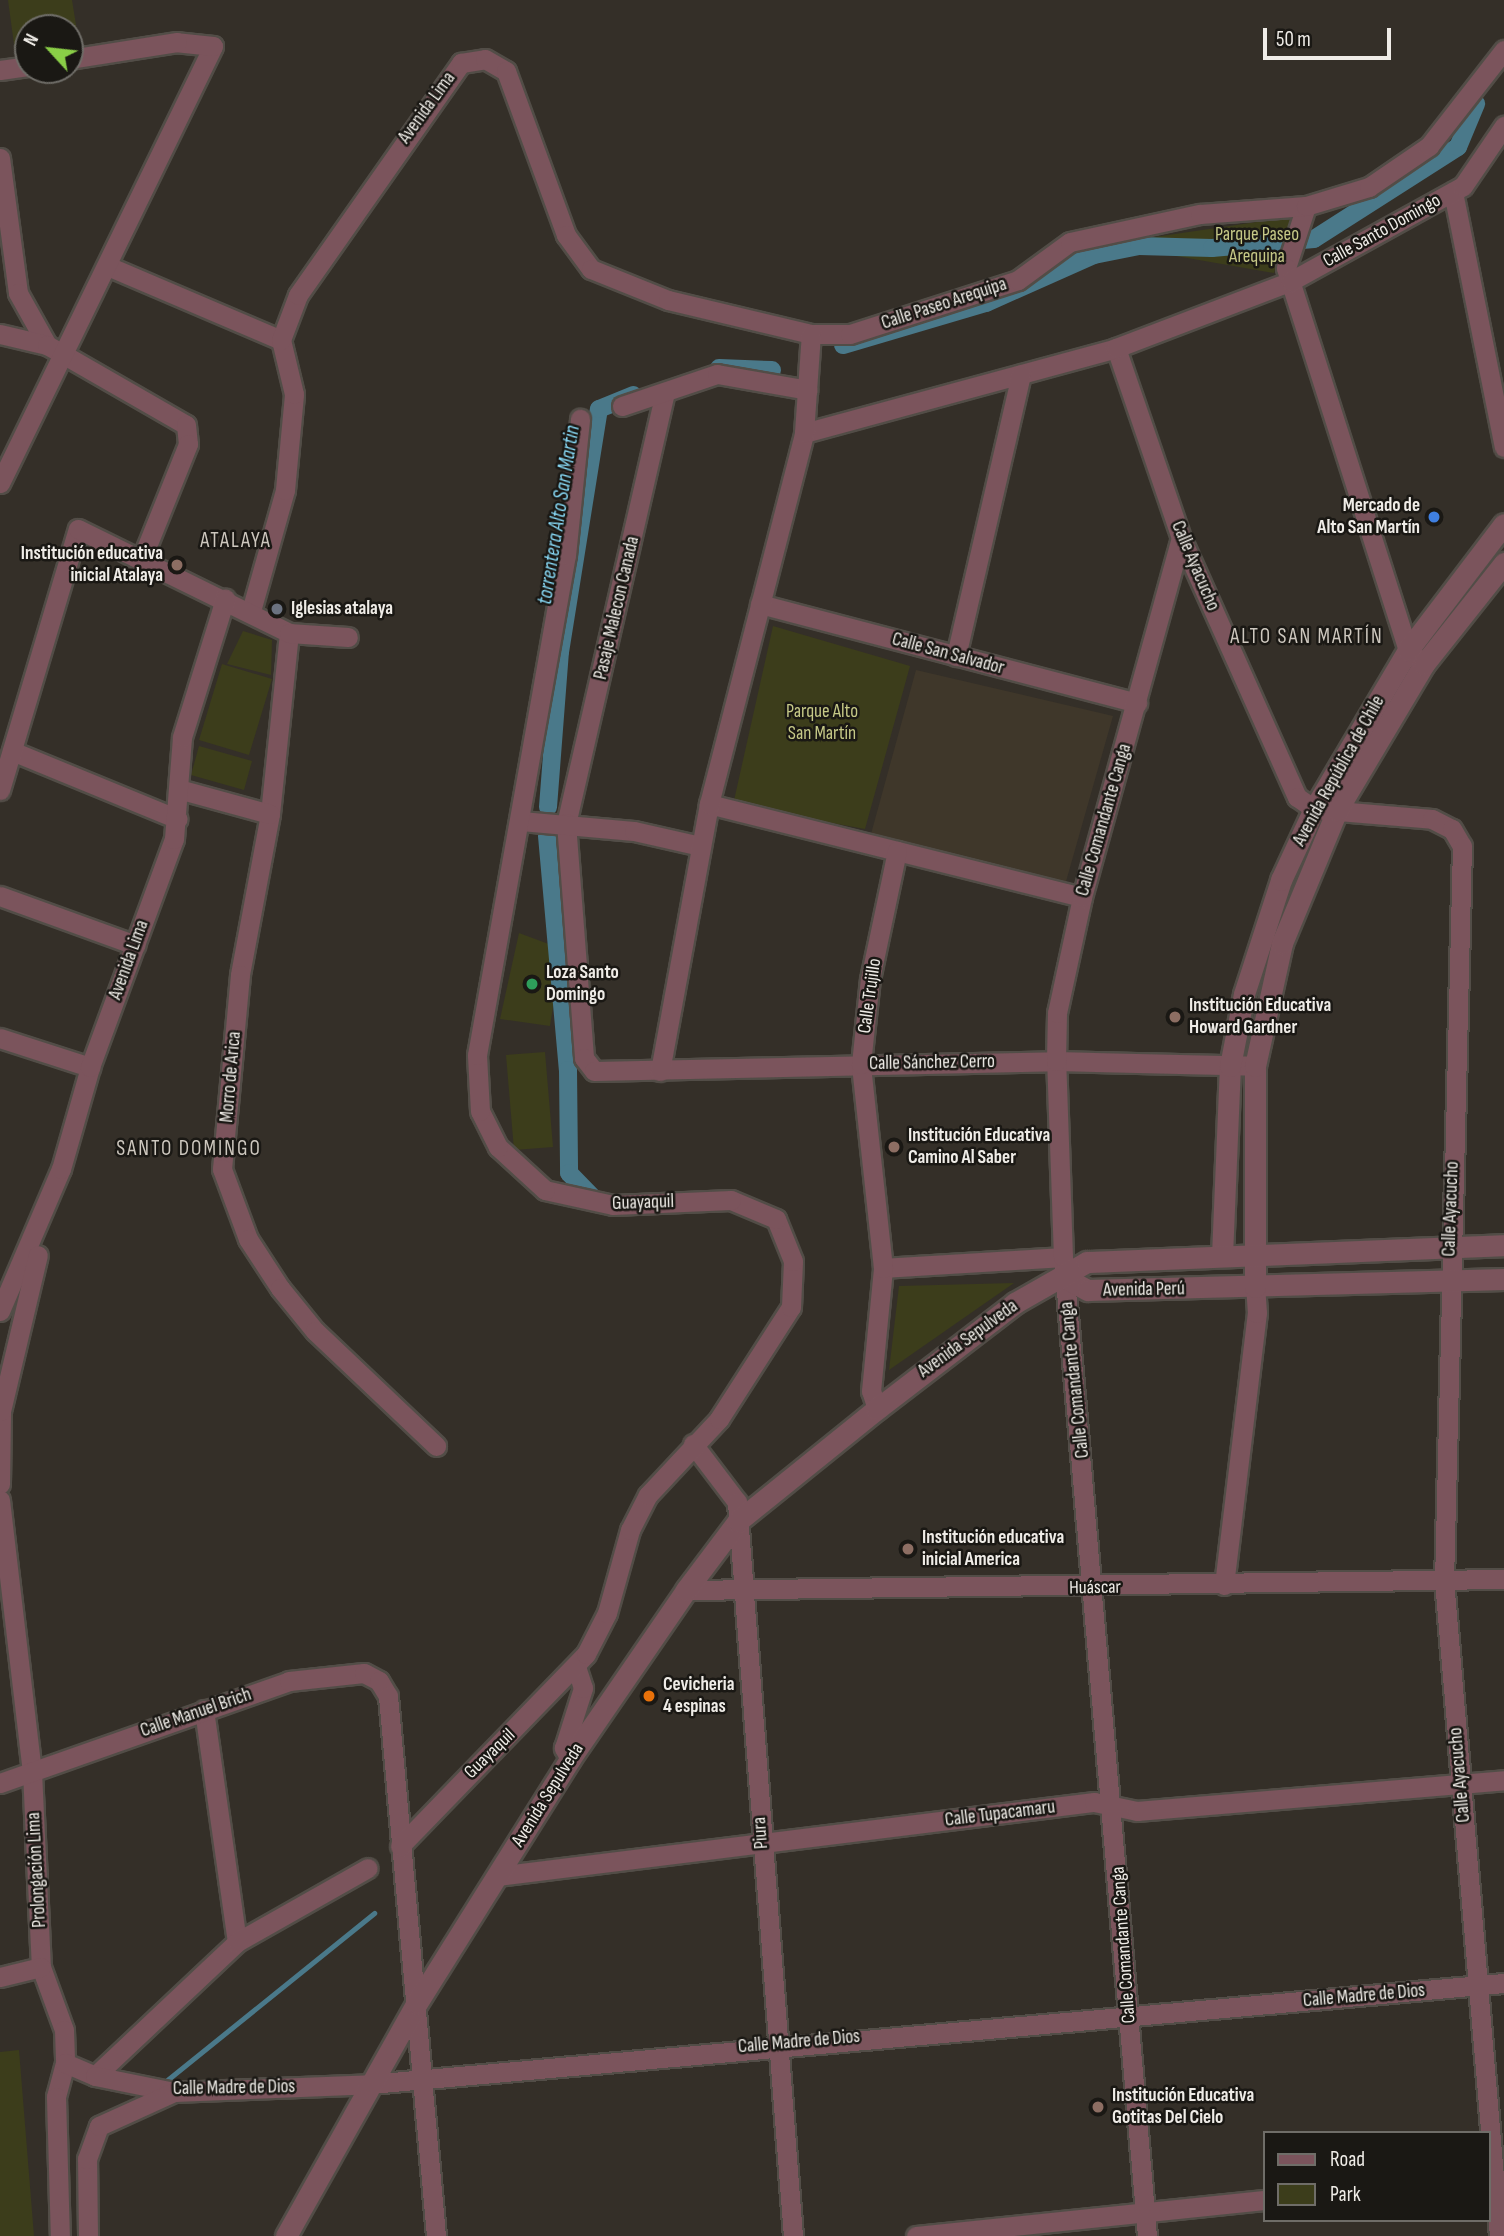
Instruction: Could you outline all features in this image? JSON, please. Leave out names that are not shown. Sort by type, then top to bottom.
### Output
[{"type":"street","points":[[0,483],[56,349],[110,267],[213,46],[177,42],[84,57]]},
{"type":"street","name":"Calle Paseo Arequipa","points":[[811,334],[850,334],[945,307],[1018,280],[1070,242],[1200,214],[1306,206],[1369,187],[1429,146],[1504,50]]},
{"type":"street","name":"Avenida Lima","points":[[281,340],[299,295],[452,71],[485,59],[513,81],[566,235],[592,269],[668,300],[811,334]]},
{"type":"street","name":"Calle Santo Domingo","points":[[804,433],[1116,348],[1291,281],[1453,191],[1504,126]]},
{"type":"street","points":[[0,158],[18,293],[56,349]]},
{"type":"street","points":[[1453,191],[1504,447]]},
{"type":"street","points":[[1306,206],[1286,268],[1416,657]]},
{"type":"street","points":[[110,267],[281,340],[294,394],[285,490],[251,611]]},
{"type":"street","points":[[0,334],[56,349],[177,417],[189,431],[141,561]]},
{"type":"street","points":[[660,1071],[709,803],[804,433],[811,334]]},
{"type":"street","name":"Calle Ayacucho","points":[[1116,348],[1181,538],[1297,797],[1314,809],[1432,819],[1452,829],[1462,846],[1448,1280],[1444,1580],[1499,2236]]},
{"type":"street","points":[[622,406],[717,374],[808,390]]},
{"type":"street","points":[[956,656],[1020,374]]},
{"type":"street","name":"Pasaje Malecon Canada","points":[[609,1073],[594,1071],[583,1058],[566,823],[665,391]]},
{"type":"street","name":"Guayaquil","points":[[400,1846],[576,1666],[607,1613],[630,1530],[648,1495],[719,1419],[775,1340],[791,1307],[793,1261],[776,1219],[755,1207],[731,1200],[581,1203],[545,1191],[498,1147],[480,1111],[477,1055],[521,821],[566,555],[580,419]]},
{"type":"street","name":"Avenida República de Chile","points":[[1222,1256],[1230,1066],[1260,937],[1314,809],[1416,657],[1488,543],[1504,524]]},
{"type":"street","points":[[0,790],[78,529],[251,611],[289,633],[348,637]]},
{"type":"street","name":"Calle Comandante Canga","points":[[1147,2236],[1096,1588],[1064,1267],[1056,1061],[1057,1013],[1082,897],[1181,538]]},
{"type":"street","points":[[1488,543],[1504,561]]},
{"type":"street","name":"Avenida República de Chile","points":[[1255,1287],[1252,1255],[1255,1066],[1282,943],[1338,810],[1416,657],[1504,561]]},
{"type":"street","name":"Avenida Lima","points":[[0,1311],[61,1169],[90,1066],[178,819],[182,790],[183,737],[225,599]]},
{"type":"street","name":"Calle San Salvador","points":[[760,604],[1137,704]]},
{"type":"street","name":"Morro de Arica","points":[[289,633],[271,814],[240,975],[222,1168],[248,1239],[280,1288],[315,1331],[436,1446]]},
{"type":"street","points":[[12,751],[178,819]]},
{"type":"street","points":[[182,790],[271,814]]},
{"type":"street","points":[[709,803],[1082,897]]},
{"type":"street","points":[[521,821],[566,823],[701,846]]},
{"type":"street","name":"Calle Trujillo","points":[[883,1268],[860,1064],[870,979],[897,851]]},
{"type":"street","points":[[0,896],[135,945]]},
{"type":"street","points":[[0,1038],[90,1066]]},
{"type":"street","name":"Calle Sánchez Cerro","points":[[609,1073],[860,1064],[1056,1061],[1255,1066]]},
{"type":"street","points":[[0,1484],[1,1411],[16,1334],[61,1169]]},
{"type":"street","name":"Avenida Perú","points":[[883,1268],[1064,1267],[1087,1262],[1504,1245]]},
{"type":"street","points":[[1161,1261],[1163,1290]]},
{"type":"street","name":"Avenida Perú","points":[[1064,1267],[1088,1290],[1504,1279]]},
{"type":"street","name":"Avenida Sepulveda","points":[[286,2236],[418,2003],[570,1759],[685,1590],[738,1521],[877,1409],[1064,1267]]},
{"type":"street","points":[[877,1409],[871,1391],[883,1268]]},
{"type":"street","points":[[1224,1585],[1257,1313],[1255,1287]]},
{"type":"street","name":"Piura","points":[[693,1444],[737,1502],[746,1589],[775,2043],[793,2236]]},
{"type":"street","name":"Prolongación Lima","points":[[0,1500],[32,1771],[41,1967],[57,1999],[65,2063],[56,2097],[60,2236]]},
{"type":"street","name":"Huáscar","points":[[685,1590],[1096,1588],[1504,1579]]},
{"type":"street","points":[[570,1759],[564,1748],[583,1688],[576,1666]]},
{"type":"street","name":"Calle Manuel Brich","points":[[0,1783],[289,1681],[364,1673],[379,1681],[388,1696],[400,1846]]},
{"type":"street","points":[[204,1710],[237,1942]]},
{"type":"street","name":"Calle Tupacamaru","points":[[497,1876],[1094,1802],[1137,1811],[1504,1780]]},
{"type":"street","points":[[400,1846],[418,2003],[436,2236]]},
{"type":"street","points":[[95,2076],[237,1942],[368,1868]]},
{"type":"street","points":[[0,1977],[41,1967]]},
{"type":"street","name":"Calle Madre de Dios","points":[[65,2063],[95,2076],[174,2092],[370,2084],[775,2043],[1130,2017],[1504,1983]]},
{"type":"street","points":[[88,2236],[87,2159],[99,2126],[174,2092]]},
{"type":"street","points":[[916,2236],[1145,2210],[1262,2200]]},
{"type":"shaded area","points":[[916,670],[1113,716],[1065,885],[871,834]]},
{"type":"green space","points":[[8,0],[72,0],[74,14],[14,14],[14,44]]},
{"type":"green space","name":"Parque Paseo Arequipa","points":[[1291,217],[1274,273],[1107,244]]},
{"type":"green space","name":"Parque Alto San Martín","points":[[773,626],[910,666],[865,829],[733,805]]},
{"type":"green space","points":[[243,631],[272,640],[271,675],[227,664]]},
{"type":"green space","points":[[222,664],[272,679],[249,755],[199,740]]},
{"type":"green space","points":[[199,746],[252,761],[244,790],[191,775]]},
{"type":"green space","name":"Loza Santo Domingo","points":[[519,933],[562,949],[550,1026],[500,1019]]},
{"type":"green space","points":[[545,1052],[553,1147],[514,1150],[506,1055]]},
{"type":"green space","points":[[1014,1283],[889,1370],[899,1286]]},
{"type":"green space","points":[[19,2050],[34,2236],[0,2236],[0,2052]]},
{"type":"waterway","name":"torrentera Alto San Martin","points":[[843,345],[986,303],[1094,255],[1139,246],[1212,248],[1314,239],[1458,147],[1476,104]]},
{"type":"waterway","name":"torrentera Alto San Martin","points":[[719,368],[772,370]]},
{"type":"waterway","name":"torrentera Alto San Martin","points":[[548,807],[560,652],[599,409],[633,395]]},
{"type":"waterway","name":"torrentera Alto San Martin","points":[[547,836],[568,1070],[569,1173],[599,1204]]},
{"type":"waterway","points":[[161,2085],[374,1913]]},
{"type":"place","name":"Mercado de Alto San Martín","points":[[1434,517]]},
{"type":"place","name":"Institución educativa inicial Atalaya","points":[[177,565]]},
{"type":"place","name":"Iglesias atalaya","points":[[277,609]]},
{"type":"place","name":"Loza Santo Domingo","points":[[532,984]]},
{"type":"place","name":"Institución Educativa Howard Gardner","points":[[1175,1017]]},
{"type":"place","name":"Institución Educativa Camino Al Saber","points":[[894,1147]]},
{"type":"place","name":"Institución educativa inicial America","points":[[908,1549]]},
{"type":"place","name":"Cevicheria 4 espinas","points":[[649,1696]]},
{"type":"place","name":"Institución Educativa Gotitas Del Cielo","points":[[1098,2107]]},
{"type":"district","name":"ATALAYA","points":[[236,541]]},
{"type":"district","name":"ALTO SAN MARTÍN","points":[[1307,637]]},
{"type":"district","name":"SANTO DOMINGO","points":[[189,1149]]}]
